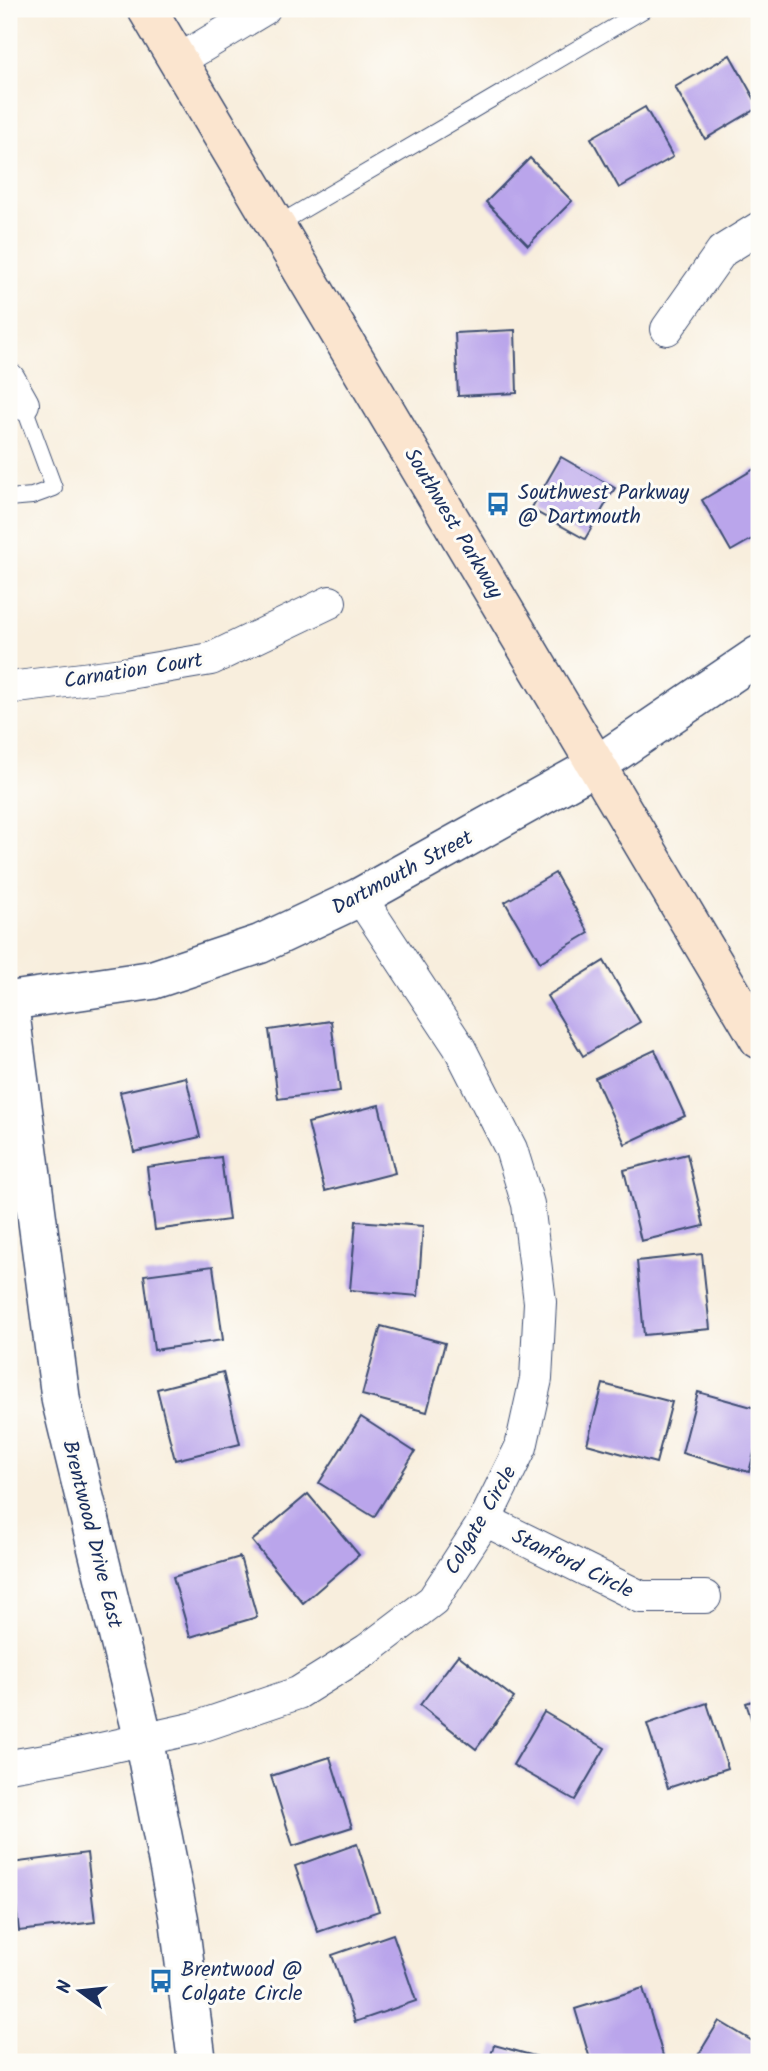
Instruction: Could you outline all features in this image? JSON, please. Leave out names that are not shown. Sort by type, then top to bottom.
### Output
[{"type":"main road","name":"Southwest Parkway","points":[[147,9],[759,1039]]},
{"type":"street","points":[[178,61],[264,9]]},
{"type":"street","points":[[667,329],[722,251],[759,228]]},
{"type":"street","name":"Carnation Court","points":[[9,688],[123,674],[211,659],[330,603]]},
{"type":"street","name":"Dartmouth Street","points":[[9,1002],[152,980],[260,944],[360,897],[597,765],[759,655]]},
{"type":"street","name":"Colgate Circle","points":[[9,1766],[69,1756],[143,1737],[195,1728],[298,1693],[367,1650],[433,1600],[485,1520],[521,1447],[536,1379],[540,1302],[532,1218],[511,1149],[459,1047],[360,897]]},
{"type":"street","name":"Brentwood Drive East","points":[[9,1002],[61,1401],[143,1737],[179,1919],[197,2062]]},
{"type":"street","name":"Stanford Circle","points":[[485,1520],[640,1597],[705,1597]]},
{"type":"lane","points":[[277,225],[645,9]]},
{"type":"lane","points":[[9,498],[32,496],[54,488],[16,391]]},
{"type":"building","points":[[730,55],[759,107],[705,139],[675,87]]},
{"type":"building","points":[[645,107],[673,157],[619,188],[591,138]]},
{"type":"building","points":[[530,158],[572,201],[528,245],[486,202]]},
{"type":"building","points":[[515,330],[517,393],[458,396],[455,333]]},
{"type":"building","points":[[561,457],[615,488],[585,539],[531,509]]},
{"type":"building","points":[[756,468],[759,474],[759,535],[731,551],[702,500]]},
{"type":"building","points":[[555,873],[589,933],[540,962],[505,902]]},
{"type":"building","points":[[604,961],[640,1022],[583,1056],[547,996]]},
{"type":"building","points":[[331,1021],[340,1091],[278,1099],[269,1030]]},
{"type":"building","points":[[655,1050],[685,1116],[625,1144],[595,1078]]},
{"type":"building","points":[[186,1077],[200,1137],[134,1152],[120,1092]]},
{"type":"building","points":[[379,1105],[395,1173],[325,1191],[308,1123]]},
{"type":"building","points":[[687,1154],[704,1226],[641,1241],[624,1170]]},
{"type":"building","points":[[221,1157],[229,1220],[155,1230],[147,1167]]},
{"type":"building","points":[[356,1221],[423,1226],[418,1296],[350,1290]]},
{"type":"building","points":[[702,1254],[710,1329],[644,1335],[637,1261]]},
{"type":"building","points":[[213,1266],[223,1340],[154,1350],[144,1275]]},
{"type":"building","points":[[381,1326],[445,1343],[427,1412],[362,1395]]},
{"type":"building","points":[[223,1372],[240,1444],[175,1460],[157,1389]]},
{"type":"building","points":[[603,1384],[672,1402],[656,1463],[587,1444]]},
{"type":"building","points":[[698,1392],[759,1409],[759,1434],[749,1472],[682,1453]]},
{"type":"building","points":[[361,1417],[415,1452],[374,1517],[319,1483]]},
{"type":"building","points":[[308,1494],[359,1555],[303,1603],[252,1541]]},
{"type":"building","points":[[240,1557],[257,1617],[190,1637],[173,1577]]},
{"type":"building","points":[[458,1655],[514,1698],[476,1749],[420,1705]]},
{"type":"building","points":[[759,1699],[759,1742],[746,1703]]},
{"type":"building","points":[[707,1703],[728,1768],[668,1788],[647,1724]]},
{"type":"building","points":[[544,1712],[605,1748],[575,1800],[513,1765]]},
{"type":"building","points":[[330,1757],[352,1827],[293,1846],[271,1776]]},
{"type":"building","points":[[357,1844],[379,1911],[318,1932],[295,1866]]},
{"type":"building","points":[[87,1853],[95,1922],[19,1931],[11,1863]]},
{"type":"building","points":[[393,1934],[416,2001],[355,2022],[332,1955]]},
{"type":"building","points":[[643,1988],[664,2059],[654,2062],[591,2062],[575,2009]]},
{"type":"building","points":[[719,2021],[759,2045],[759,2062],[694,2062]]},
{"type":"building","points":[[494,2045],[553,2061],[553,2062],[489,2062]]},
{"type":"place","name":"Southwest Parkway @ Dartmouth","points":[[498,504]]},
{"type":"place","name":"Brentwood @ Colgate Circle","points":[[161,1981]]}]
